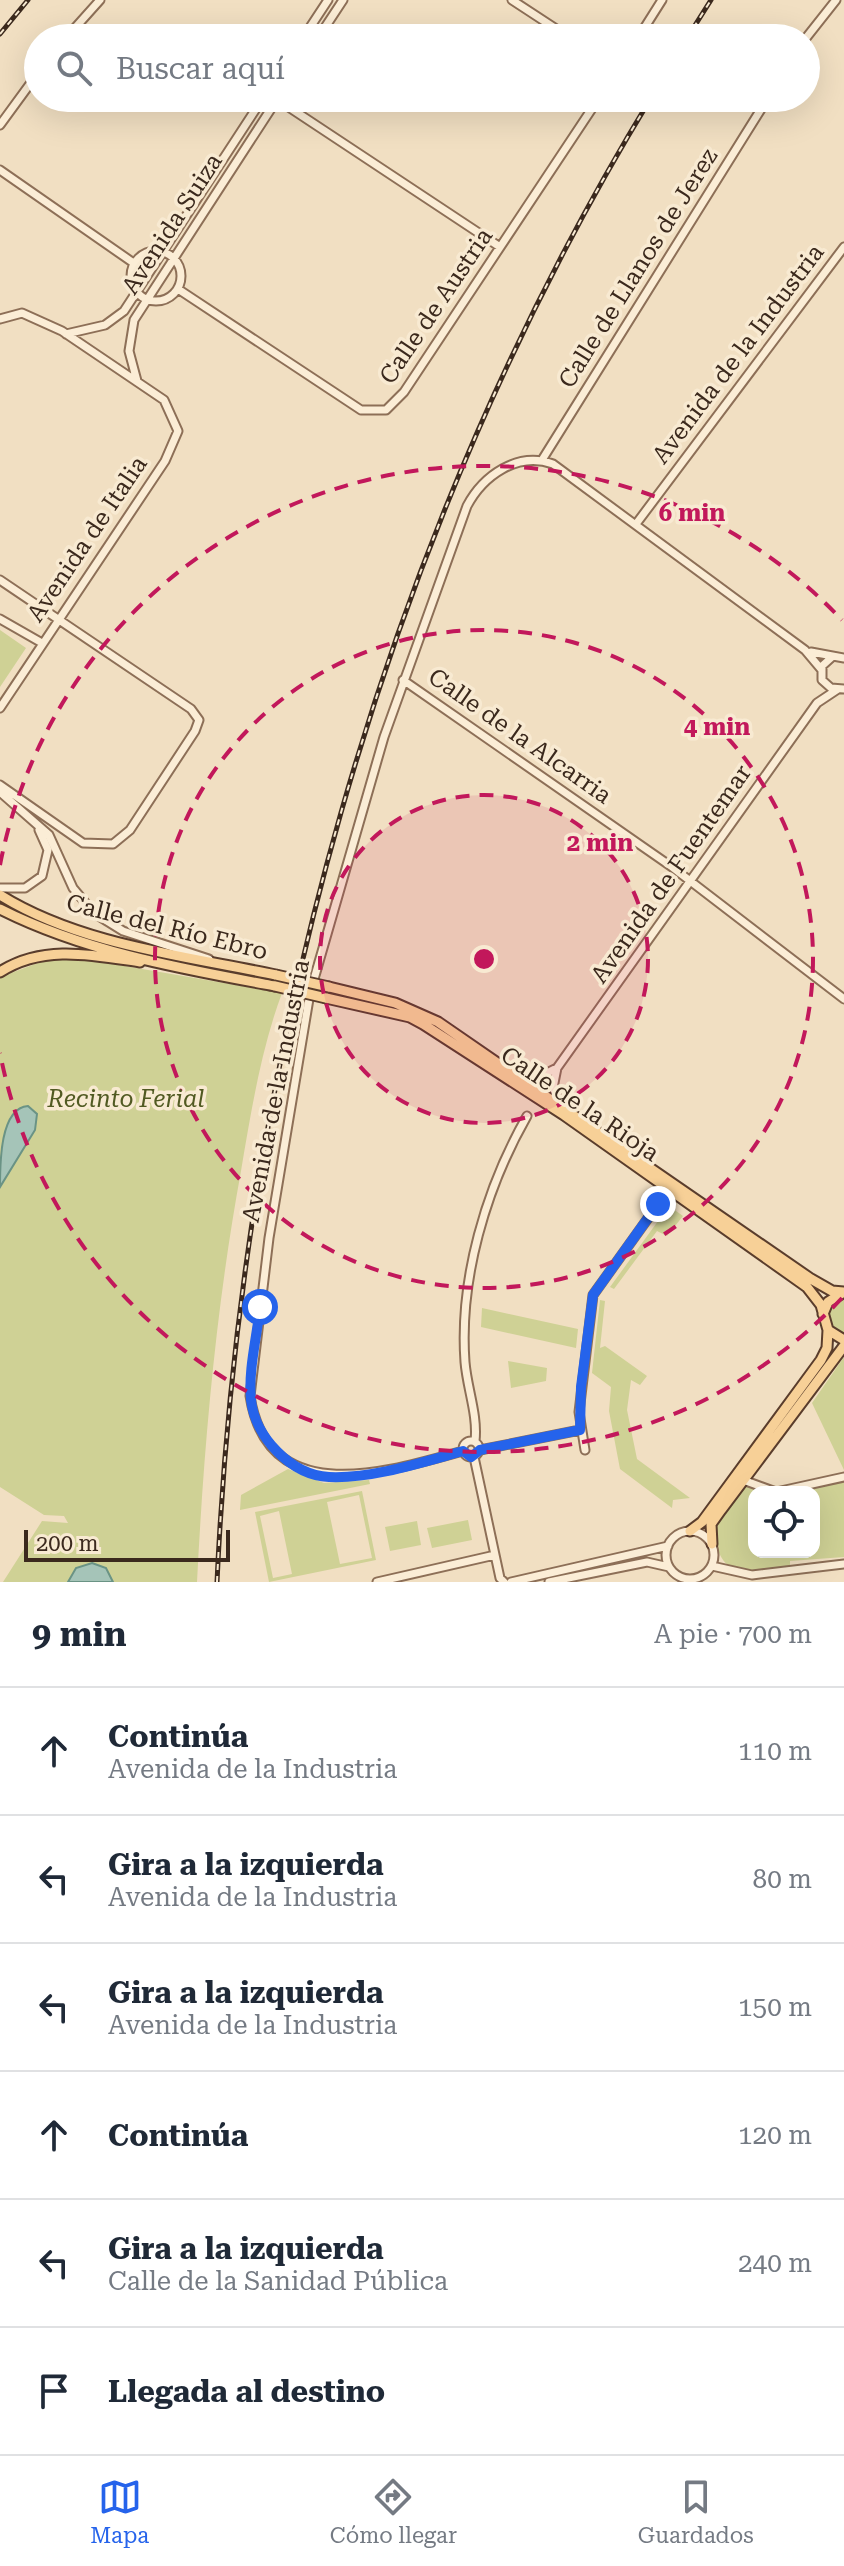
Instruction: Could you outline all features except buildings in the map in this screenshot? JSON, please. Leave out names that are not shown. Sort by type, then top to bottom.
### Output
[{"type":"main road","name":"Calle del Río Ebro","points":[[0,895],[76,928],[276,975],[327,992]]},
{"type":"main road","name":"Calle del Río Ebro","points":[[0,909],[54,934],[187,969],[275,986],[327,992]]},
{"type":"main road","points":[[0,972],[28,959],[60,953],[187,969]]},
{"type":"main road","name":"Calle de la Rioja","points":[[327,992],[425,1015],[561,1104],[811,1279],[832,1291],[844,1292]]},
{"type":"main road","name":"Calle de la Rioja","points":[[327,992],[410,1017],[564,1115],[807,1287],[817,1298],[828,1330]]},
{"type":"main road","name":"Calle de la Rioja","points":[[811,1279],[844,1285]]},
{"type":"main road","points":[[823,1314],[828,1302],[844,1292]]},
{"type":"main road","points":[[712,1544],[711,1524],[844,1343],[828,1330]]},
{"type":"main road","points":[[690,1531],[702,1522],[821,1360],[827,1348],[828,1330]]},
{"type":"street","points":[[79,24],[100,0]]},
{"type":"street","points":[[312,24],[328,0]]},
{"type":"street","points":[[327,24],[343,0]]},
{"type":"street","points":[[512,0],[549,24]]},
{"type":"street","points":[[647,24],[662,0]]},
{"type":"street","points":[[817,24],[836,0]]},
{"type":"street","points":[[0,125],[24,92]]},
{"type":"street","name":"Avenida Suiza","points":[[66,334],[105,325],[124,311],[254,112]]},
{"type":"street","name":"Avenida Suiza","points":[[137,381],[129,340],[134,320],[268,112]]},
{"type":"street","points":[[298,112],[500,247]]},
{"type":"street","name":"Calle de Austria","points":[[178,289],[361,410],[386,410],[404,392],[590,112]]},
{"type":"street","name":"Calle de Llanos de Jerez","points":[[542,460],[759,112]]},
{"type":"street","points":[[0,170],[135,264]]},
{"type":"street","name":"Avenida de la Industria","points":[[636,524],[844,247]]},
{"type":"street","points":[[163,252],[174,259],[181,273],[178,289],[164,300],[147,300],[137,293],[132,279],[135,264],[147,253],[163,252]]},
{"type":"street","points":[[0,319],[22,313],[66,334],[137,381]]},
{"type":"street","name":"Avenida de Italia","points":[[0,708],[165,461],[178,431],[168,404],[137,381]]},
{"type":"street","points":[[542,460],[636,524],[805,650],[827,686],[842,688]]},
{"type":"street","name":"Avenida de la Industria","points":[[463,1451],[359,1475],[329,1477],[312,1474],[273,1448],[255,1418],[250,1396],[269,1238],[310,993],[403,680],[474,493],[482,481],[503,468],[542,460]]},
{"type":"street","points":[[0,580],[48,612],[56,621],[191,709],[199,720],[195,731],[130,830],[113,844],[83,843],[0,785]]},
{"type":"street","points":[[0,619],[42,643]]},
{"type":"street","points":[[805,650],[840,656]]},
{"type":"street","points":[[821,672],[840,656]]},
{"type":"street","name":"Avenida de Fuentemar","points":[[817,703],[821,672]]},
{"type":"street","name":"Calle de la Alcarria","points":[[403,680],[691,882],[844,999]]},
{"type":"street","name":"Avenida de Fuentemar","points":[[557,1068],[817,703],[842,688]]},
{"type":"street","points":[[0,792],[49,835],[73,888],[94,913],[123,931],[223,964]]},
{"type":"street","points":[[0,799],[37,826],[47,844],[49,858],[42,876],[34,883],[16,889],[0,888]]},
{"type":"street","points":[[521,1077],[537,1078],[557,1068]]},
{"type":"street","points":[[557,1068],[553,1088],[561,1104]]},
{"type":"street","points":[[504,1582],[495,1555],[475,1441],[465,1361],[468,1296],[488,1205],[503,1162],[527,1116]]},
{"type":"street","points":[[585,1450],[580,1430],[581,1387],[593,1295],[664,1196]]},
{"type":"street","points":[[475,1441],[465,1443],[463,1451],[477,1453],[580,1430]]},
{"type":"street","points":[[743,1480],[776,1492],[844,1477]]},
{"type":"street","points":[[511,1582],[668,1546],[678,1535],[690,1531],[700,1533],[712,1544],[712,1566],[701,1577],[686,1580],[671,1570],[647,1562],[549,1582]]},
{"type":"street","points":[[668,1546],[671,1570],[677,1582]]},
{"type":"street","points":[[377,1581],[495,1555]]},
{"type":"street","points":[[712,1566],[752,1575],[844,1564]]},
{"type":"street","points":[[606,1571],[608,1582]]},
{"type":"green space","points":[[0,630],[26,648],[0,687]]},
{"type":"green space","name":"Recinto Ferial","points":[[78,958],[282,993],[257,1081],[232,1222],[207,1427],[197,1582],[3,1582],[42,1521],[68,1523],[64,1516],[44,1515],[0,1487],[0,977],[49,959]]},
{"type":"green space","points":[[669,1206],[683,1216],[667,1236],[657,1231],[614,1289],[610,1287]]},
{"type":"green space","points":[[844,1297],[844,1334],[831,1325],[829,1312]]},
{"type":"green space","points":[[600,1300],[605,1301],[600,1348],[605,1346],[647,1376],[640,1385],[631,1380],[627,1410],[637,1459],[690,1498],[673,1500],[672,1508],[620,1469],[609,1411],[611,1387],[592,1373]]},
{"type":"green space","points":[[482,1308],[578,1329],[576,1348],[481,1327]]},
{"type":"green space","points":[[844,1357],[844,1470],[812,1403]]},
{"type":"green space","points":[[508,1361],[547,1368],[546,1381],[511,1388]]},
{"type":"green space","points":[[288,1469],[324,1483],[369,1480],[370,1484],[240,1510],[241,1495]]},
{"type":"green space","points":[[844,1482],[844,1557],[790,1561],[790,1566],[750,1571],[738,1570],[721,1557],[715,1528],[741,1488],[748,1486],[748,1558],[820,1558],[820,1487]]},
{"type":"green space","points":[[362,1491],[376,1560],[269,1582],[255,1512]],"holes":[[[359,1495],[372,1558],[340,1564],[327,1502]],[[279,1511],[292,1574],[273,1578],[260,1516]]]},
{"type":"green space","points":[[468,1520],[472,1540],[432,1548],[427,1528]]},
{"type":"green space","points":[[417,1521],[421,1545],[390,1551],[385,1527]]},
{"type":"shaded area","points":[[28,1106],[37,1114],[35,1130],[0,1187],[1,1151],[7,1126],[19,1109]]},
{"type":"shaded area","points":[[92,1563],[106,1568],[113,1582],[68,1582],[76,1568]]},
{"type":"railway","points":[[0,34],[28,0]]},
{"type":"railway","points":[[696,24],[711,0]]},
{"type":"railway","points":[[217,1582],[231,1388],[257,1194],[293,1002],[341,813],[400,627],[472,445],[555,269],[643,112]]},
{"type":"route","points":[[260,1307],[250,1396],[255,1418],[273,1448],[312,1474],[329,1477],[359,1475],[463,1451],[471,1457],[480,1450],[580,1430],[581,1387],[593,1295],[658,1204]]}]
